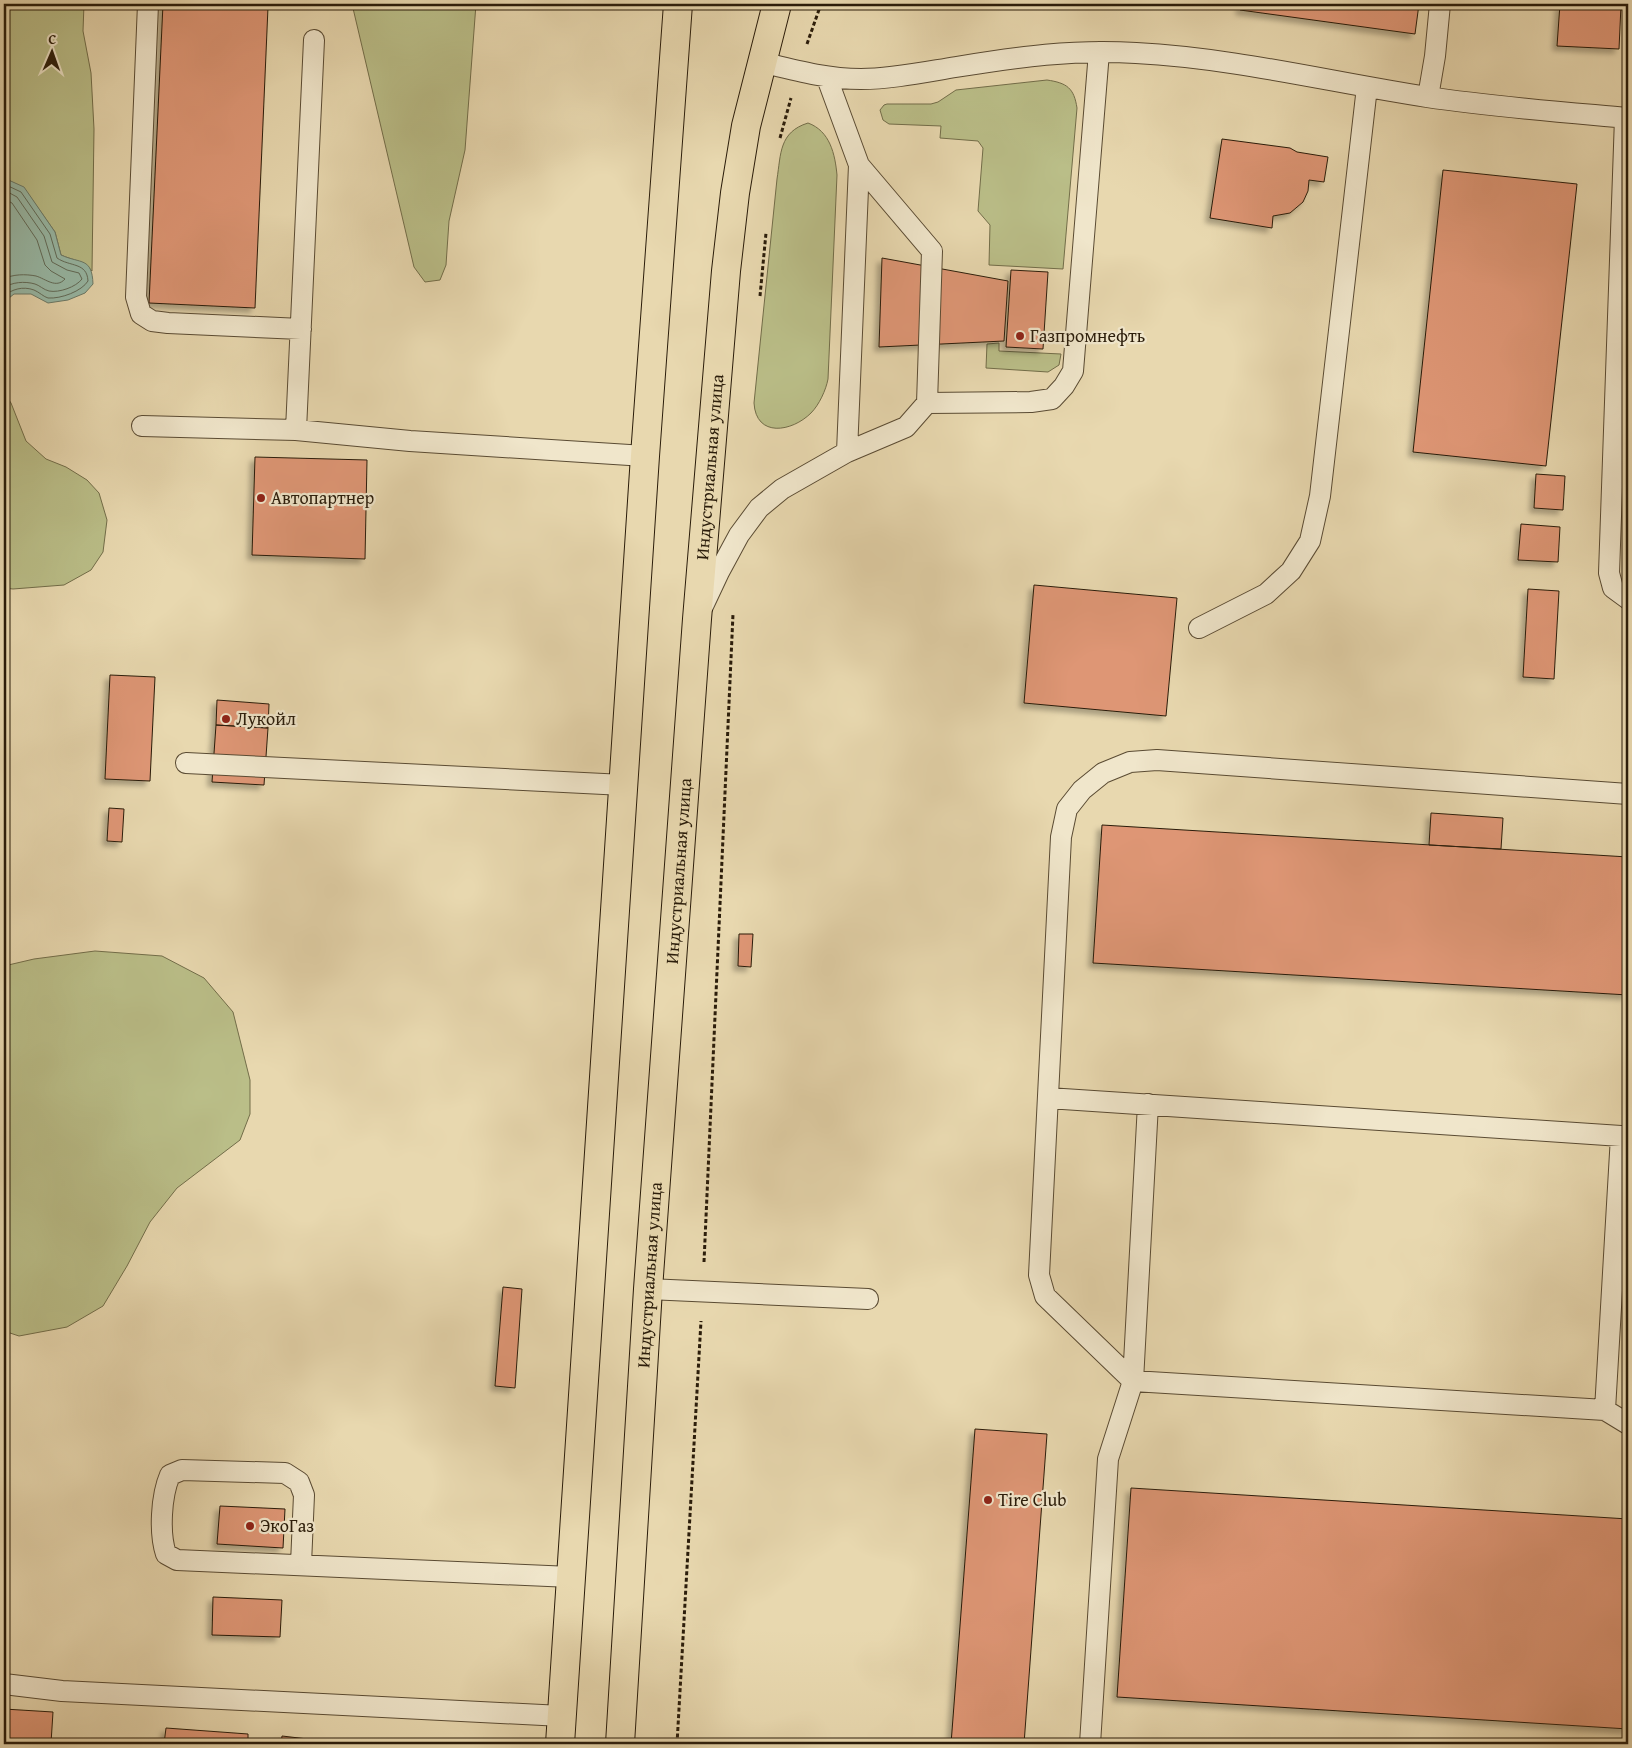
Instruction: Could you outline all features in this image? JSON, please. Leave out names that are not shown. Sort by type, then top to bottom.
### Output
[{"type":"main road","points":[[560,1744],[645,456],[678,4]]},
{"type":"main road","name":"Индустриальная улица","points":[[620,1744],[648,1289],[697,619],[727,262],[735,193],[746,126],[777,4]]},
{"type":"lane","points":[[148,4],[136,297],[141,314],[152,321],[168,323],[301,329]]},
{"type":"lane","points":[[1428,97],[1435,56],[1440,4]]},
{"type":"lane","points":[[296,430],[314,40]]},
{"type":"lane","points":[[761,62],[827,78],[861,79],[888,77],[1065,52],[1136,53],[1242,64],[1428,97],[1506,107],[1627,118],[1609,573],[1613,588],[1628,599]]},
{"type":"lane","points":[[927,403],[1031,402],[1052,399],[1064,386],[1073,371],[1099,52]]},
{"type":"lane","points":[[697,619],[735,542],[759,508],[782,489],[847,452],[906,427],[927,403],[932,251],[859,165],[827,78]]},
{"type":"lane","points":[[1199,628],[1266,594],[1291,571],[1310,541],[1320,496],[1368,87]]},
{"type":"lane","points":[[847,452],[859,165]]},
{"type":"lane","points":[[142,426],[296,430],[410,441],[645,456]]},
{"type":"lane","points":[[1628,794],[1157,760],[1130,762],[1103,773],[1082,790],[1067,809],[1061,837],[1039,1275],[1045,1296],[1133,1381],[1605,1410],[1628,1424]]},
{"type":"lane","points":[[186,762],[624,784]]},
{"type":"lane","points":[[1048,1098],[1624,1135],[1605,1410]]},
{"type":"lane","points":[[1090,1744],[1108,1459],[1133,1381],[1148,1104]]},
{"type":"lane","points":[[648,1289],[868,1299]]},
{"type":"lane","points":[[300,1564],[304,1495],[299,1482],[285,1473],[182,1470],[170,1475],[164,1488],[162,1541],[166,1554],[177,1560],[571,1577]]},
{"type":"lane","points":[[4,1684],[62,1691],[562,1716]]},
{"type":"path","points":[[779,142],[798,71],[821,4]]},
{"type":"path","points":[[760,298],[767,229]]},
{"type":"path","points":[[677,1744],[702,1292],[734,604]]},
{"type":"green space","points":[[4,4],[84,4],[83,31],[91,73],[94,129],[92,271],[82,263],[61,255],[55,232],[24,188],[4,178]]},
{"type":"green space","points":[[352,4],[476,4],[465,150],[449,221],[446,265],[440,280],[425,282],[414,267]]},
{"type":"green space","points":[[1047,80],[1060,83],[1068,88],[1074,96],[1077,108],[1063,269],[989,265],[990,225],[978,211],[983,148],[978,141],[940,138],[941,126],[889,124],[883,120],[880,110],[887,104],[931,104],[938,102],[956,90]]},
{"type":"green space","points":[[808,123],[822,132],[830,144],[835,159],[837,175],[828,379],[822,397],[811,413],[794,424],[776,428],[768,427],[761,422],[756,414],[754,403],[777,179],[783,145],[791,132]]},
{"type":"green space","points":[[999,343],[999,351],[1061,354],[1059,365],[1048,372],[986,368],[987,344]]},
{"type":"green space","points":[[4,393],[11,403],[26,441],[46,459],[66,467],[87,480],[99,493],[107,520],[103,552],[91,570],[64,585],[4,588]]},
{"type":"green space","points":[[95,951],[162,956],[204,978],[233,1012],[250,1080],[250,1114],[240,1140],[177,1188],[150,1222],[103,1306],[67,1327],[19,1336],[4,1331],[4,966],[34,959]]},
{"type":"water","points":[[4,178],[24,187],[55,232],[61,255],[88,265],[93,284],[85,293],[68,300],[48,303],[31,294],[14,294],[4,302]]},
{"type":"building","points":[[163,4],[268,7],[255,308],[149,303]]},
{"type":"building","points":[[1241,4],[1419,4],[1415,34],[1240,10]]},
{"type":"building","points":[[1560,4],[1628,4],[1628,6],[1621,5],[1619,49],[1557,46]]},
{"type":"building","points":[[1222,139],[1290,148],[1297,152],[1328,157],[1324,182],[1309,180],[1308,191],[1303,202],[1290,213],[1273,216],[1272,228],[1210,218]]},
{"type":"building","points":[[1443,170],[1577,184],[1546,466],[1413,452]]},
{"type":"building","points":[[882,258],[1008,281],[1004,341],[879,347]]},
{"type":"building","points":[[1011,270],[1048,272],[1043,349],[1006,347]]},
{"type":"building","points":[[255,457],[367,460],[365,559],[252,555]]},
{"type":"building","points":[[1536,474],[1565,476],[1563,510],[1534,508]]},
{"type":"building","points":[[1521,524],[1560,527],[1558,562],[1518,560]]},
{"type":"building","points":[[1034,585],[1177,598],[1166,716],[1024,703]]},
{"type":"building","points":[[1528,589],[1559,591],[1554,679],[1523,677]]},
{"type":"building","points":[[110,675],[155,677],[150,781],[105,779]]},
{"type":"building","points":[[217,700],[269,704],[268,728],[216,725]]},
{"type":"building","points":[[216,725],[268,728],[264,785],[212,782]]},
{"type":"building","points":[[109,808],[124,809],[122,842],[107,841]]},
{"type":"building","points":[[1431,813],[1503,818],[1501,849],[1429,845]]},
{"type":"building","points":[[1102,825],[1628,857],[1628,995],[1093,963]]},
{"type":"building","points":[[739,934],[753,934],[751,967],[738,966]]},
{"type":"building","points":[[503,1287],[522,1289],[515,1388],[495,1386]]},
{"type":"building","points":[[975,1429],[1047,1434],[1024,1744],[951,1744]]},
{"type":"building","points":[[1131,1488],[1628,1519],[1628,1729],[1117,1697]]},
{"type":"building","points":[[220,1506],[285,1509],[283,1548],[217,1544]]},
{"type":"building","points":[[213,1597],[282,1600],[280,1637],[212,1635]]},
{"type":"building","points":[[4,1709],[53,1712],[51,1743],[4,1740]]},
{"type":"building","points":[[166,1728],[248,1734],[248,1744],[164,1744]]},
{"type":"building","points":[[282,1736],[333,1742],[333,1744],[281,1744]]},
{"type":"place","name":"Газпромнефть","points":[[1020,336]]},
{"type":"place","name":"Автопартнер","points":[[261,498]]},
{"type":"place","name":"Лукойл","points":[[226,719]]},
{"type":"place","name":"Tire Club","points":[[988,1500]]},
{"type":"place","name":"ЭкоГаз","points":[[250,1526]]}]
